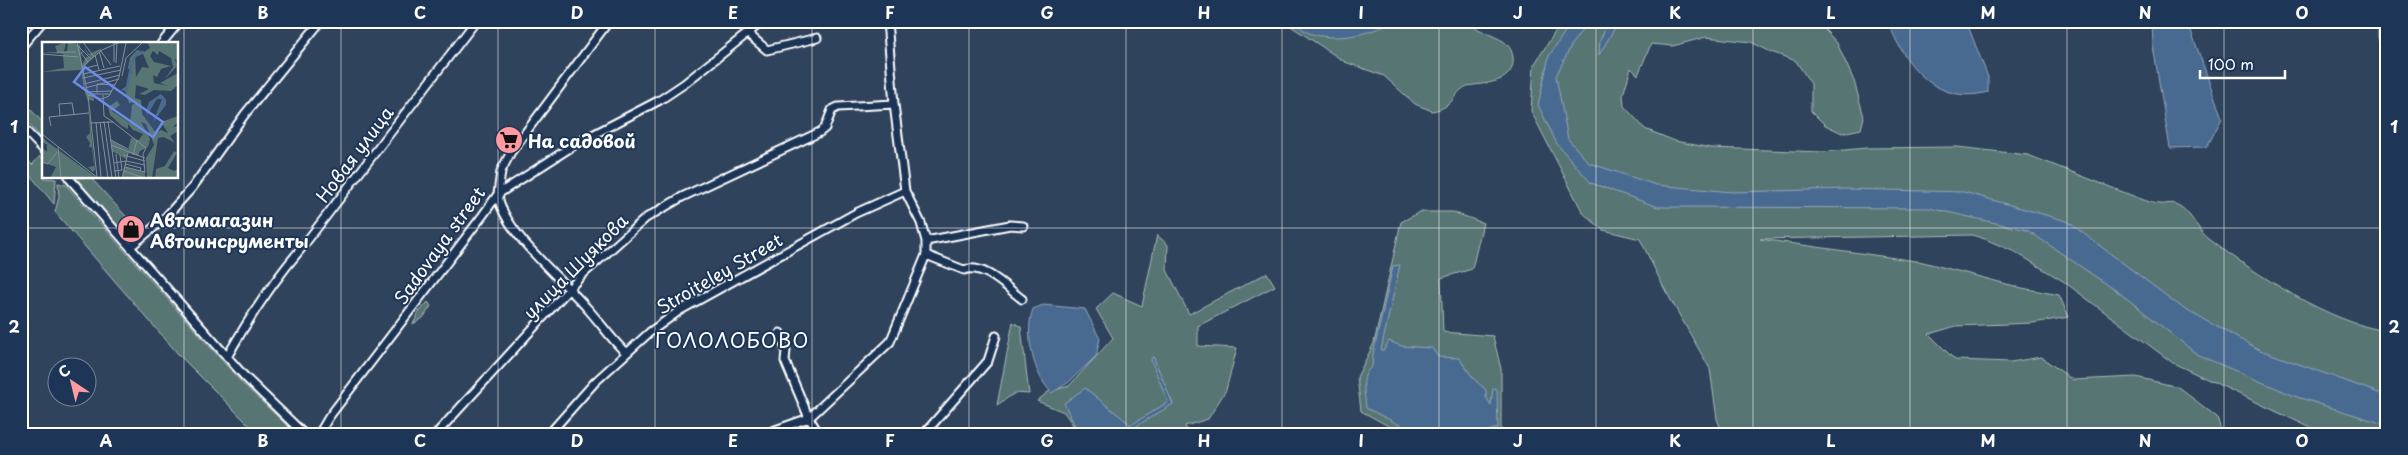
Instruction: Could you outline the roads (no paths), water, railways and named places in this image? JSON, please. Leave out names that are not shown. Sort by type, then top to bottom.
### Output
[{"type":"street","points":[[21,47],[43,21]]},
{"type":"street","points":[[163,42],[180,21]]},
{"type":"street","points":[[130,247],[164,219],[192,188],[245,114],[321,21]]},
{"type":"street","name":"Новая улица","points":[[227,357],[252,312],[272,283],[300,250],[476,21]]},
{"type":"street","name":"Sadovaya street","points":[[319,434],[498,194],[502,171],[511,152],[609,21]]},
{"type":"street","points":[[626,353],[509,223],[499,206],[498,194],[579,142],[660,100],[684,84],[763,21]]},
{"type":"street","points":[[764,434],[809,418],[890,342],[926,255],[926,241],[921,223],[905,191],[894,104],[887,21]]},
{"type":"street","points":[[748,33],[767,50],[817,38]]},
{"type":"street","name":"улица Шуякова","points":[[436,434],[598,259],[646,218],[682,197],[820,132],[825,128],[832,110],[838,107],[894,104]]},
{"type":"street","points":[[21,126],[42,148]]},
{"type":"street","points":[[69,179],[245,377],[304,434]]},
{"type":"street","name":"Stroiteley Street","points":[[548,434],[595,382],[626,353],[678,311],[848,218],[905,191]]},
{"type":"street","points":[[926,241],[1010,225],[1023,226]]},
{"type":"street","points":[[926,255],[964,270],[972,267],[983,270],[1022,299]]},
{"type":"street","points":[[780,333],[786,350],[785,361],[809,418],[819,434]]},
{"type":"street","points":[[924,434],[988,361],[996,336]]},
{"type":"water","points":[[1293,21],[1393,21],[1374,30],[1352,36],[1329,37],[1309,33]]},
{"type":"water","points":[[1572,21],[1589,21],[1573,42],[1556,76],[1568,139],[1589,163],[1656,185],[1732,192],[1847,189],[1964,192],[2067,221],[2184,309],[2260,350],[2387,396],[2387,425],[2297,397],[2198,355],[2121,294],[2027,230],[1929,208],[1658,207],[1591,183],[1557,144],[1538,105],[1549,56]]},
{"type":"water","points":[[1609,21],[1619,21],[1599,55],[1600,40]]},
{"type":"water","points":[[1888,21],[1966,21],[1988,77],[1988,92],[1969,95],[1953,93],[1938,87],[1924,78],[1903,53]]},
{"type":"water","points":[[2152,21],[2189,21],[2222,118],[2207,147],[2170,148],[2153,46]]},
{"type":"water","points":[[1400,265],[1381,350],[1384,350],[1389,341],[1401,346],[1432,348],[1438,357],[1459,358],[1474,379],[1486,390],[1486,397],[1491,405],[1493,388],[1497,389],[1498,428],[1477,434],[1418,434],[1366,408],[1365,375],[1372,367],[1373,354],[1393,266]]},
{"type":"water","points":[[1043,305],[1085,309],[1100,339],[1096,356],[1069,382],[1052,393],[1045,385],[1035,365],[1030,341],[1030,319],[1033,309]]},
{"type":"water","points":[[1153,356],[1173,404],[1123,434],[1081,434],[1077,430],[1064,403],[1085,388],[1131,425],[1168,402],[1151,360]]},
{"type":"place","name":"На садовой","points":[[509,140]]},
{"type":"place","name":"Автомагазин Автоинсрументы","points":[[131,229]]},
{"type":"district","name":"ГОЛОЛОБОВО","points":[[732,340]]}]
